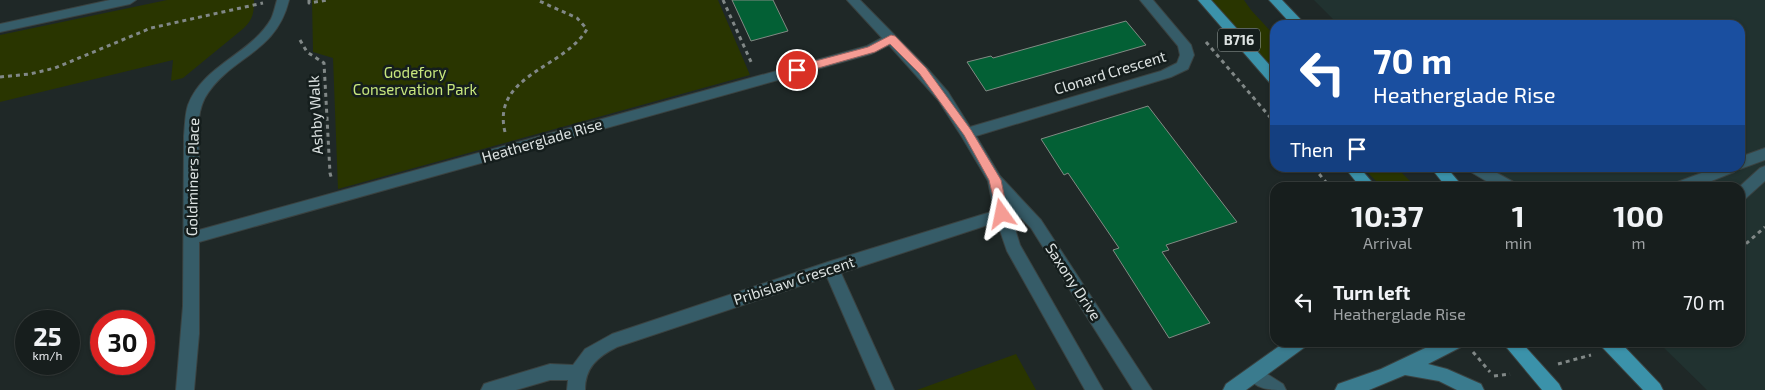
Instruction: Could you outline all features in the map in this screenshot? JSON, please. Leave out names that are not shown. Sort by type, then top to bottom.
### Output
[{"type":"main road","name":"B716","points":[[1204,0],[1270,74]]},
{"type":"main road","points":[[1275,0],[1295,20]]},
{"type":"main road","points":[[1356,172],[1365,182]]},
{"type":"main road","points":[[1442,172],[1451,182]]},
{"type":"main road","points":[[1514,347],[1552,390]]},
{"type":"main road","points":[[1613,347],[1654,390]]},
{"type":"street","points":[[0,28],[130,0]]},
{"type":"street","name":"Goldminers Place","points":[[185,390],[188,372],[192,290],[191,180],[196,104],[211,82],[271,30],[282,12],[283,0]]},
{"type":"street","name":"Saxony Drive","points":[[853,0],[922,70],[967,133],[995,180],[1036,224],[1143,390]]},
{"type":"street","name":"Clonard Crescent","points":[[967,133],[1176,70],[1182,66],[1187,55],[1184,45],[1146,0]]},
{"type":"street","name":"Heatherglade Rise","points":[[191,238],[871,49],[891,39]]},
{"type":"street","points":[[1745,161],[1765,154]]},
{"type":"street","points":[[1483,172],[1501,182]]},
{"type":"street","points":[[1693,182],[1719,172]]},
{"type":"street","points":[[1745,190],[1765,172]]},
{"type":"street","name":"Saxony Drive","points":[[995,180],[1002,214],[1013,246],[1094,390]]},
{"type":"street","name":"Pribislaw Crescent","points":[[490,390],[550,372],[576,382],[582,362],[590,354],[612,342],[831,268],[1002,214],[1023,211]]},
{"type":"street","points":[[831,268],[885,390]]},
{"type":"street","points":[[1232,390],[1257,383],[1294,347]]},
{"type":"street","points":[[1344,390],[1376,381],[1446,347]]},
{"type":"street","points":[[1406,368],[1441,374],[1475,390]]},
{"type":"street","points":[[1257,383],[1277,390]]},
{"type":"path","points":[[310,0],[310,3],[328,0]]},
{"type":"path","points":[[507,141],[501,115],[505,101],[522,82],[578,41],[587,29],[577,18],[537,0]]},
{"type":"path","points":[[723,0],[750,62],[761,80]]},
{"type":"path","points":[[0,77],[30,74],[55,68],[151,28],[267,2]]},
{"type":"path","points":[[1178,38],[1197,32],[1270,117]]},
{"type":"path","name":"Ashby Walk","points":[[300,40],[307,52],[324,63],[330,173],[334,199]]},
{"type":"path","points":[[1317,172],[1326,182]]},
{"type":"path","points":[[1745,245],[1765,227]]},
{"type":"shaded area","points":[[1314,0],[1765,0],[1765,390],[1707,390],[1663,347],[1745,347],[1745,182],[1498,182],[1487,172],[1745,172],[1745,20],[1334,20]]},
{"type":"green space","points":[[167,0],[254,0],[254,9],[251,19],[244,28],[183,78],[171,81],[173,60],[0,102],[0,35]]},
{"type":"green space","name":"Godefory Conservation Park","points":[[312,0],[718,0],[750,75],[338,189],[333,58],[313,52]]},
{"type":"green space","points":[[1210,0],[1244,0],[1270,31],[1270,66]]},
{"type":"green space","points":[[1367,172],[1401,172],[1411,182],[1377,182]]},
{"type":"green space","points":[[1016,354],[1036,390],[917,390]]},
{"type":"building","points":[[732,0],[773,0],[788,31],[751,41]]},
{"type":"building","points":[[1126,21],[1146,45],[986,91],[967,62],[991,56],[993,58]]},
{"type":"building","points":[[1148,106],[1237,222],[1166,245],[1169,250],[1162,252],[1210,323],[1169,338],[1113,250],[1119,248],[1068,173],[1064,175],[1041,139]]},
{"type":"route","points":[[797,70],[871,49],[891,39],[922,70],[943,96],[967,133],[995,180],[1002,214]]}]
